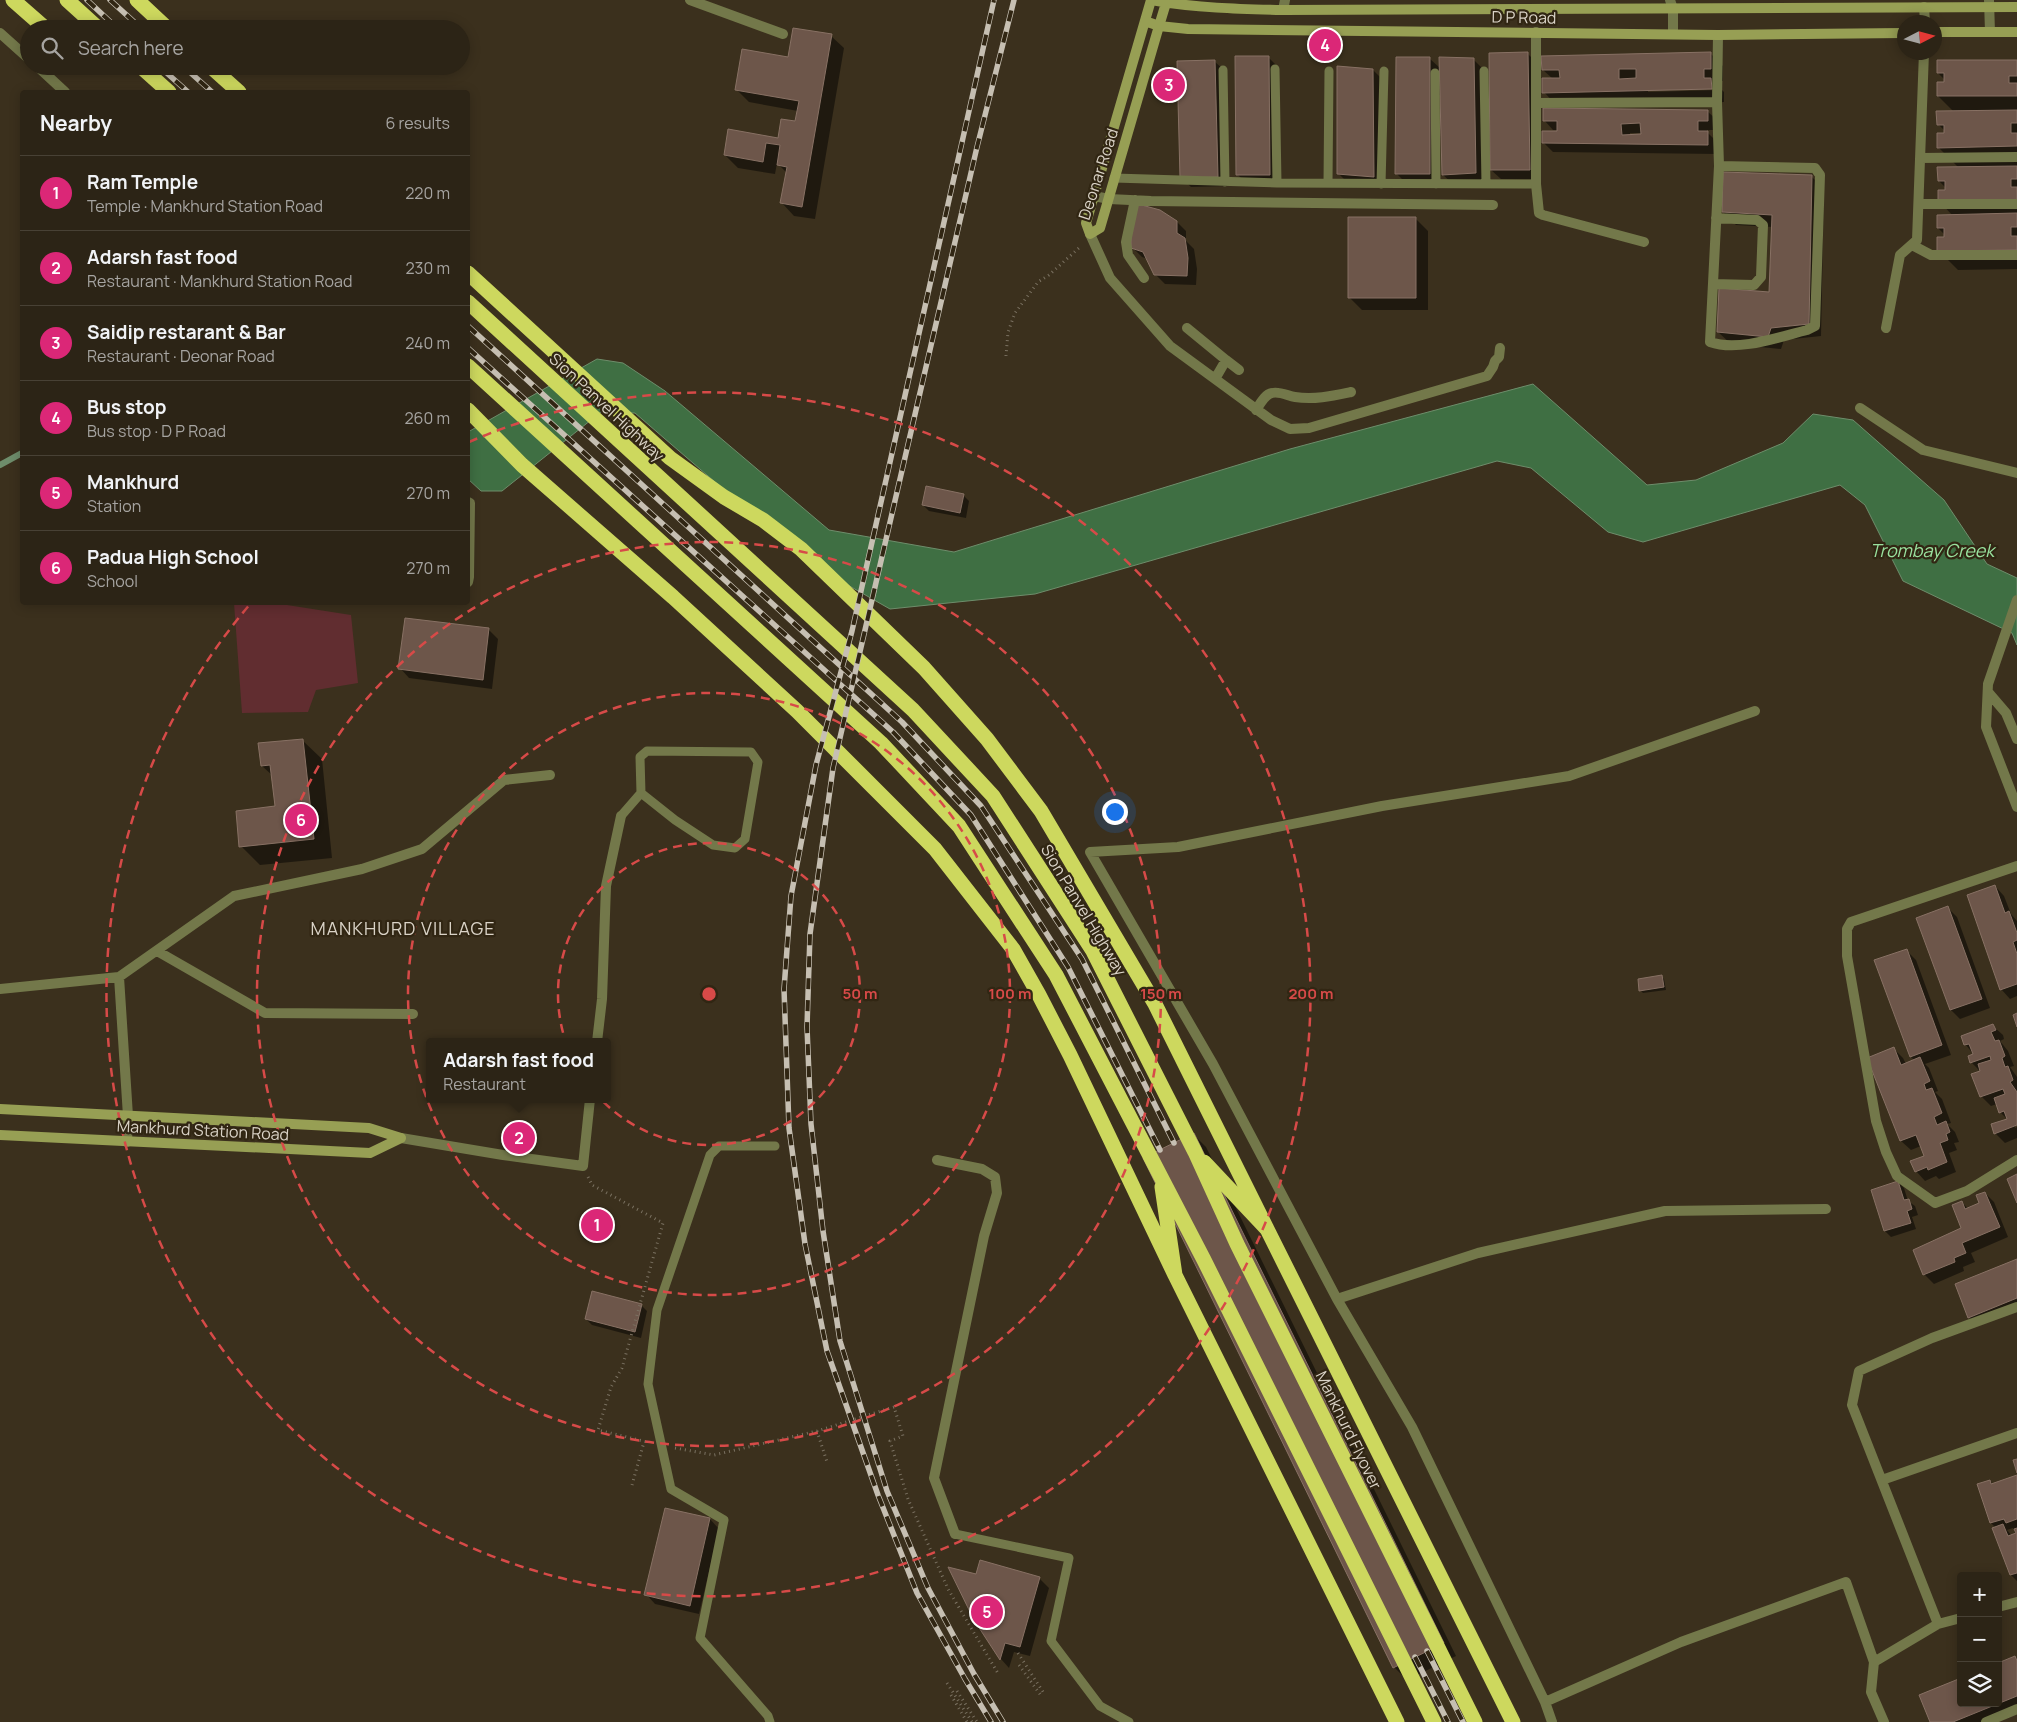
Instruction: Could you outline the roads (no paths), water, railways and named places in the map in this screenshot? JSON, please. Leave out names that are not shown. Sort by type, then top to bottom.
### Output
[{"type":"highway","points":[[13,0],[36,20]]},
{"type":"highway","points":[[68,0],[89,20]]},
{"type":"highway","points":[[137,0],[158,20]]},
{"type":"highway","points":[[150,75],[167,90]]},
{"type":"highway","points":[[220,75],[237,90]]},
{"type":"highway","points":[[470,274],[670,458],[724,497],[763,520],[801,549],[924,668],[987,739],[1040,811],[1155,1004],[1220,1138],[1513,1722]]},
{"type":"highway","name":"Sion Panvel Highway","points":[[470,304],[723,538],[913,710],[993,796],[1093,951],[1195,1152]]},
{"type":"highway","points":[[470,368],[881,743],[959,826],[1056,975],[1127,1114],[1160,1173],[1434,1722]]},
{"type":"highway","points":[[470,412],[522,465],[666,591],[797,711],[935,849],[1013,949],[1070,1054],[1175,1274],[1397,1722]]},
{"type":"highway","points":[[1195,1152],[1267,1229]]},
{"type":"highway","name":"Mankhurd Flyover","points":[[1195,1152],[1238,1244],[1475,1722]]},
{"type":"highway","points":[[1160,1173],[1175,1274]]},
{"type":"street","points":[[690,0],[783,34]]},
{"type":"street","name":"D P Road","points":[[1151,0],[1193,7],[1284,5],[1924,7],[1989,3],[2017,7]]},
{"type":"street","name":"Deonar Road","points":[[1151,0],[1086,222],[1090,234],[1100,228],[1166,1]]},
{"type":"street","points":[[1989,3],[1990,32]]},
{"type":"street","points":[[1671,5],[1673,34]]},
{"type":"street","points":[[1924,7],[1924,15]]},
{"type":"street","name":"D P Road","points":[[1144,21],[1159,26],[1188,29],[1718,35],[1897,33]]},
{"type":"street","points":[[1536,32],[1536,184],[1540,214],[1644,242]]},
{"type":"street","points":[[1942,32],[2017,32]]},
{"type":"street","points":[[0,33],[20,51]]},
{"type":"street","points":[[1718,35],[1717,102],[1719,166],[1710,342],[1719,345],[1752,344],[1807,330],[1814,326],[1820,175],[1815,168],[1719,166]]},
{"type":"street","points":[[1886,328],[1900,255],[1917,240],[1924,60]]},
{"type":"street","points":[[47,75],[63,90]]},
{"type":"street","points":[[1536,103],[1717,102]]},
{"type":"street","points":[[1920,158],[2017,157]]},
{"type":"street","points":[[1094,196],[1108,199],[1135,200],[1493,205]]},
{"type":"street","points":[[1135,200],[1126,242],[1128,255],[1144,278]]},
{"type":"street","points":[[1919,204],[2017,204]]},
{"type":"street","points":[[1713,284],[1754,284],[1761,277],[1763,225],[1757,220],[1716,218]]},
{"type":"street","points":[[1090,234],[1110,278],[1170,346],[1270,420],[1290,429],[1309,428],[1487,376],[1494,367],[1494,361],[1500,357],[1500,348]]},
{"type":"street","points":[[1912,245],[1931,255],[2017,255]]},
{"type":"street","points":[[1187,328],[1239,370]]},
{"type":"street","points":[[1215,379],[1226,360]]},
{"type":"street","points":[[1256,410],[1266,396],[1272,392],[1295,397],[1321,398],[1351,392]]},
{"type":"street","points":[[1860,408],[1923,450],[2017,473]]},
{"type":"street","points":[[2017,600],[1988,684],[1986,727],[2017,807]]},
{"type":"street","points":[[1988,692],[2006,713],[2017,739]]},
{"type":"street","points":[[1552,1722],[1545,1702],[1412,1427],[1337,1299],[1213,1064],[1090,852],[1178,847],[1382,806],[1568,776],[1755,711]]},
{"type":"street","points":[[0,989],[119,977],[234,896],[362,869],[422,849],[504,780],[550,775]]},
{"type":"street","points":[[597,1038],[602,999],[606,886],[621,816]]},
{"type":"street","points":[[2017,866],[1851,922],[1847,929],[1846,956],[1876,1121],[1886,1152],[1897,1176],[1935,1203],[1967,1190],[2017,1160]]},
{"type":"street","points":[[157,951],[265,1013],[414,1014]]},
{"type":"street","points":[[119,977],[128,1116],[127,1142]]},
{"type":"street","name":"Mankhurd Station Road","points":[[0,1109],[369,1128],[401,1138],[583,1166],[590,1103]]},
{"type":"street","name":"Mankhurd Station Road","points":[[0,1135],[370,1153],[401,1138]]},
{"type":"street","points":[[936,1160],[982,1169],[995,1177],[997,1193],[984,1236],[934,1478],[955,1534]]},
{"type":"street","points":[[1337,1299],[1478,1253],[1665,1211],[1826,1209]]},
{"type":"street","points":[[1938,1624],[1852,1405],[1859,1371],[1932,1338],[2017,1307]]},
{"type":"street","points":[[1882,1480],[2017,1433]]},
{"type":"street","points":[[1545,1702],[1681,1642],[1846,1582],[1874,1662],[1871,1692],[1884,1722]]},
{"type":"street","points":[[2002,1606],[2017,1602]]},
{"type":"street","points":[[1874,1662],[1938,1624],[1957,1619]]},
{"type":"street","points":[[1986,1722],[2017,1709]]},
{"type":"lane","points":[[1276,69],[1278,183]]},
{"type":"lane","points":[[1223,70],[1225,182]]},
{"type":"lane","points":[[1328,183],[1329,71]]},
{"type":"lane","points":[[1381,184],[1384,71]]},
{"type":"lane","points":[[1484,71],[1486,184]]},
{"type":"lane","points":[[1435,73],[1436,184]]},
{"type":"lane","points":[[1114,178],[1278,183],[1536,184]]},
{"type":"lane","points":[[621,816],[641,793],[640,758],[647,751],[751,752],[758,762],[745,838],[735,848],[714,845],[675,820],[641,793]]},
{"type":"lane","points":[[770,1722],[768,1716],[700,1638],[724,1520],[672,1489],[648,1384],[657,1310],[710,1155],[719,1146],[775,1146]]},
{"type":"lane","points":[[955,1534],[1069,1558],[1051,1641],[1100,1706],[1129,1722]]},
{"type":"water","name":"Trombay Creek","points":[[597,359],[623,363],[665,391],[829,530],[954,552],[1290,449],[1533,384],[1647,485],[1696,480],[1783,443],[1813,414],[1853,420],[1944,500],[1987,564],[2017,578],[2017,645],[2012,633],[1903,581],[1865,505],[1840,485],[1643,542],[1608,532],[1531,468],[1497,461],[1035,594],[890,609],[809,563],[635,413],[601,412],[502,491],[481,491],[470,481],[470,431]]},
{"type":"waterway","points":[[0,465],[20,454]]},
{"type":"railway","points":[[87,0],[108,20]]},
{"type":"railway","points":[[110,0],[132,20]]},
{"type":"railway","points":[[991,1722],[917,1593],[878,1495],[827,1351],[805,1244],[789,1128],[784,989],[791,896],[816,765],[852,631],[994,0]]},
{"type":"railway","points":[[1003,1722],[974,1674],[928,1588],[887,1491],[840,1341],[823,1231],[811,1124],[807,1027],[810,934],[833,768],[977,147],[1014,0]]},
{"type":"railway","points":[[169,75],[186,90]]},
{"type":"railway","points":[[193,75],[210,90]]},
{"type":"railway","points":[[470,328],[902,722],[981,806],[1082,959],[1174,1143]]},
{"type":"railway","points":[[470,350],[893,732],[971,815],[1068,967],[1160,1150]]},
{"type":"railway","points":[[1427,1651],[1463,1722]]},
{"type":"railway","points":[[1415,1657],[1448,1722]]},
{"type":"place","name":"Bus stop","points":[[1325,45]]},
{"type":"place","name":"Saidip restarant & Bar","points":[[1169,85]]},
{"type":"place","name":"Padua High School","points":[[301,820]]},
{"type":"place","name":"Adarsh fast food","points":[[519,1138]]},
{"type":"place","name":"Ram Temple","points":[[597,1225]]},
{"type":"place","name":"Mankhurd","points":[[987,1612]]},
{"type":"district","name":"MANKHURD VILLAGE","points":[[403,929]]}]
